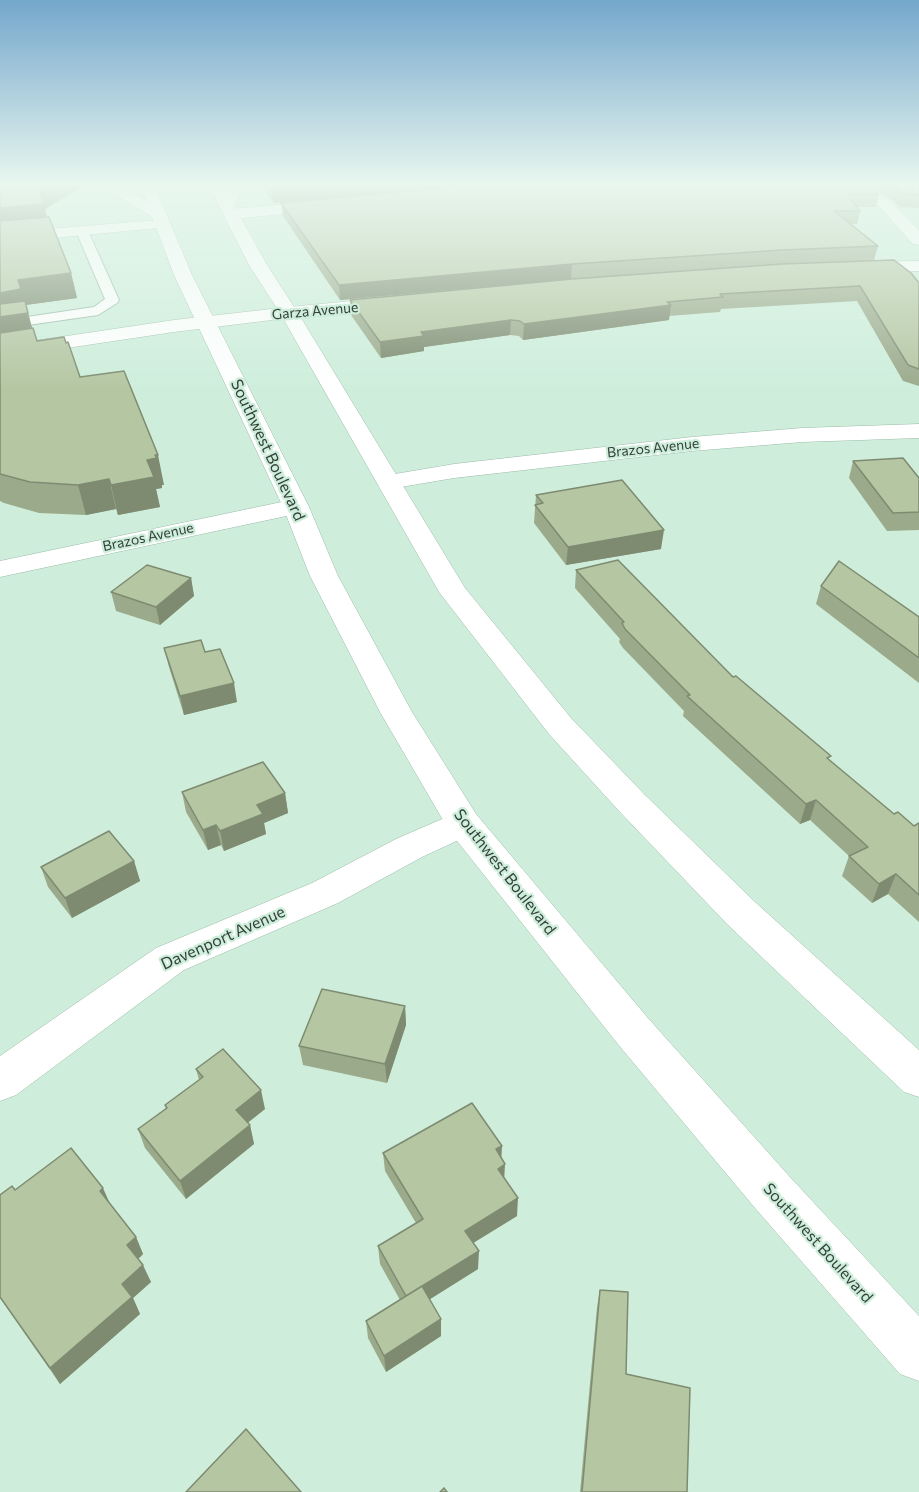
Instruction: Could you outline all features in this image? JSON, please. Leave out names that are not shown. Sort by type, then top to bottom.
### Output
[{"type":"main road","name":"Southwest Boulevard","points":[[174,252],[296,507],[324,576],[396,712],[463,823],[632,1030],[772,1192],[919,1355]]},
{"type":"main road","points":[[251,252],[453,592],[560,726],[632,803],[742,914],[919,1078]]},
{"type":"main road","points":[[843,268],[919,266]]},
{"type":"main road","name":"Garza Avenue","points":[[0,352],[207,322],[407,302]]},
{"type":"main road","name":"Brazos Avenue","points":[[389,482],[454,471],[692,444],[813,435],[919,431]]},
{"type":"main road","name":"Brazos Avenue","points":[[0,569],[296,507]]},
{"type":"main road","name":"Davenport Avenue","points":[[0,1081],[170,958],[325,893],[409,848],[463,823]]},
{"type":"lane","points":[[0,325],[98,311],[112,300],[91,252]]},
{"type":"building","points":[[0,252],[63,252],[71,273],[18,280],[21,289],[0,293]]},
{"type":"building","points":[[315,252],[758,252],[572,264],[339,285]]},
{"type":"building","points":[[894,260],[911,273],[919,283],[919,369],[908,365],[860,286],[720,294],[723,297],[667,302],[671,305],[524,324],[511,320],[421,332],[424,336],[380,342],[350,300],[572,279],[782,264]]},
{"type":"building","points":[[25,301],[28,313],[0,317],[0,304]]},
{"type":"building","points":[[33,328],[37,341],[64,337],[66,343],[68,342],[80,377],[124,371],[158,455],[155,455],[157,458],[147,460],[154,477],[111,485],[109,479],[78,485],[30,482],[0,474],[0,333]]},
{"type":"building","points":[[903,458],[919,478],[919,512],[893,513],[853,461]]},
{"type":"building","points":[[622,480],[664,530],[568,547],[535,505],[543,503],[536,495]]},
{"type":"building","points":[[618,560],[733,677],[736,676],[831,756],[827,758],[894,814],[898,812],[914,826],[919,823],[919,895],[896,874],[879,884],[849,856],[868,847],[816,800],[806,804],[687,696],[690,695],[625,629],[622,623],[624,622],[576,570]]},
{"type":"building","points":[[839,561],[919,617],[919,658],[821,586]]},
{"type":"building","points":[[147,565],[191,578],[156,607],[111,592]]},
{"type":"building","points":[[201,640],[205,652],[220,649],[234,683],[180,696],[164,648]]},
{"type":"building","points":[[263,762],[285,793],[257,805],[263,814],[220,831],[216,825],[203,830],[182,792]]},
{"type":"building","points":[[109,831],[134,861],[65,898],[41,867]]},
{"type":"building","points":[[322,989],[405,1006],[385,1064],[299,1046]]},
{"type":"building","points":[[223,1049],[261,1090],[236,1110],[250,1125],[180,1181],[138,1129],[167,1108],[165,1105],[203,1077],[196,1069]]},
{"type":"building","points":[[472,1103],[502,1146],[496,1149],[505,1164],[498,1169],[518,1198],[465,1231],[479,1251],[406,1296],[378,1246],[423,1219],[383,1153]]},
{"type":"building","points":[[71,1148],[103,1188],[100,1191],[136,1237],[127,1245],[143,1265],[122,1284],[132,1297],[50,1368],[0,1297],[0,1195],[12,1186],[15,1190]]},
{"type":"building","points":[[422,1286],[441,1319],[384,1356],[366,1321]]},
{"type":"building","points":[[600,1290],[628,1292],[626,1374],[690,1388],[687,1492],[582,1492]]},
{"type":"building","points":[[246,1429],[301,1492],[186,1492]]}]
